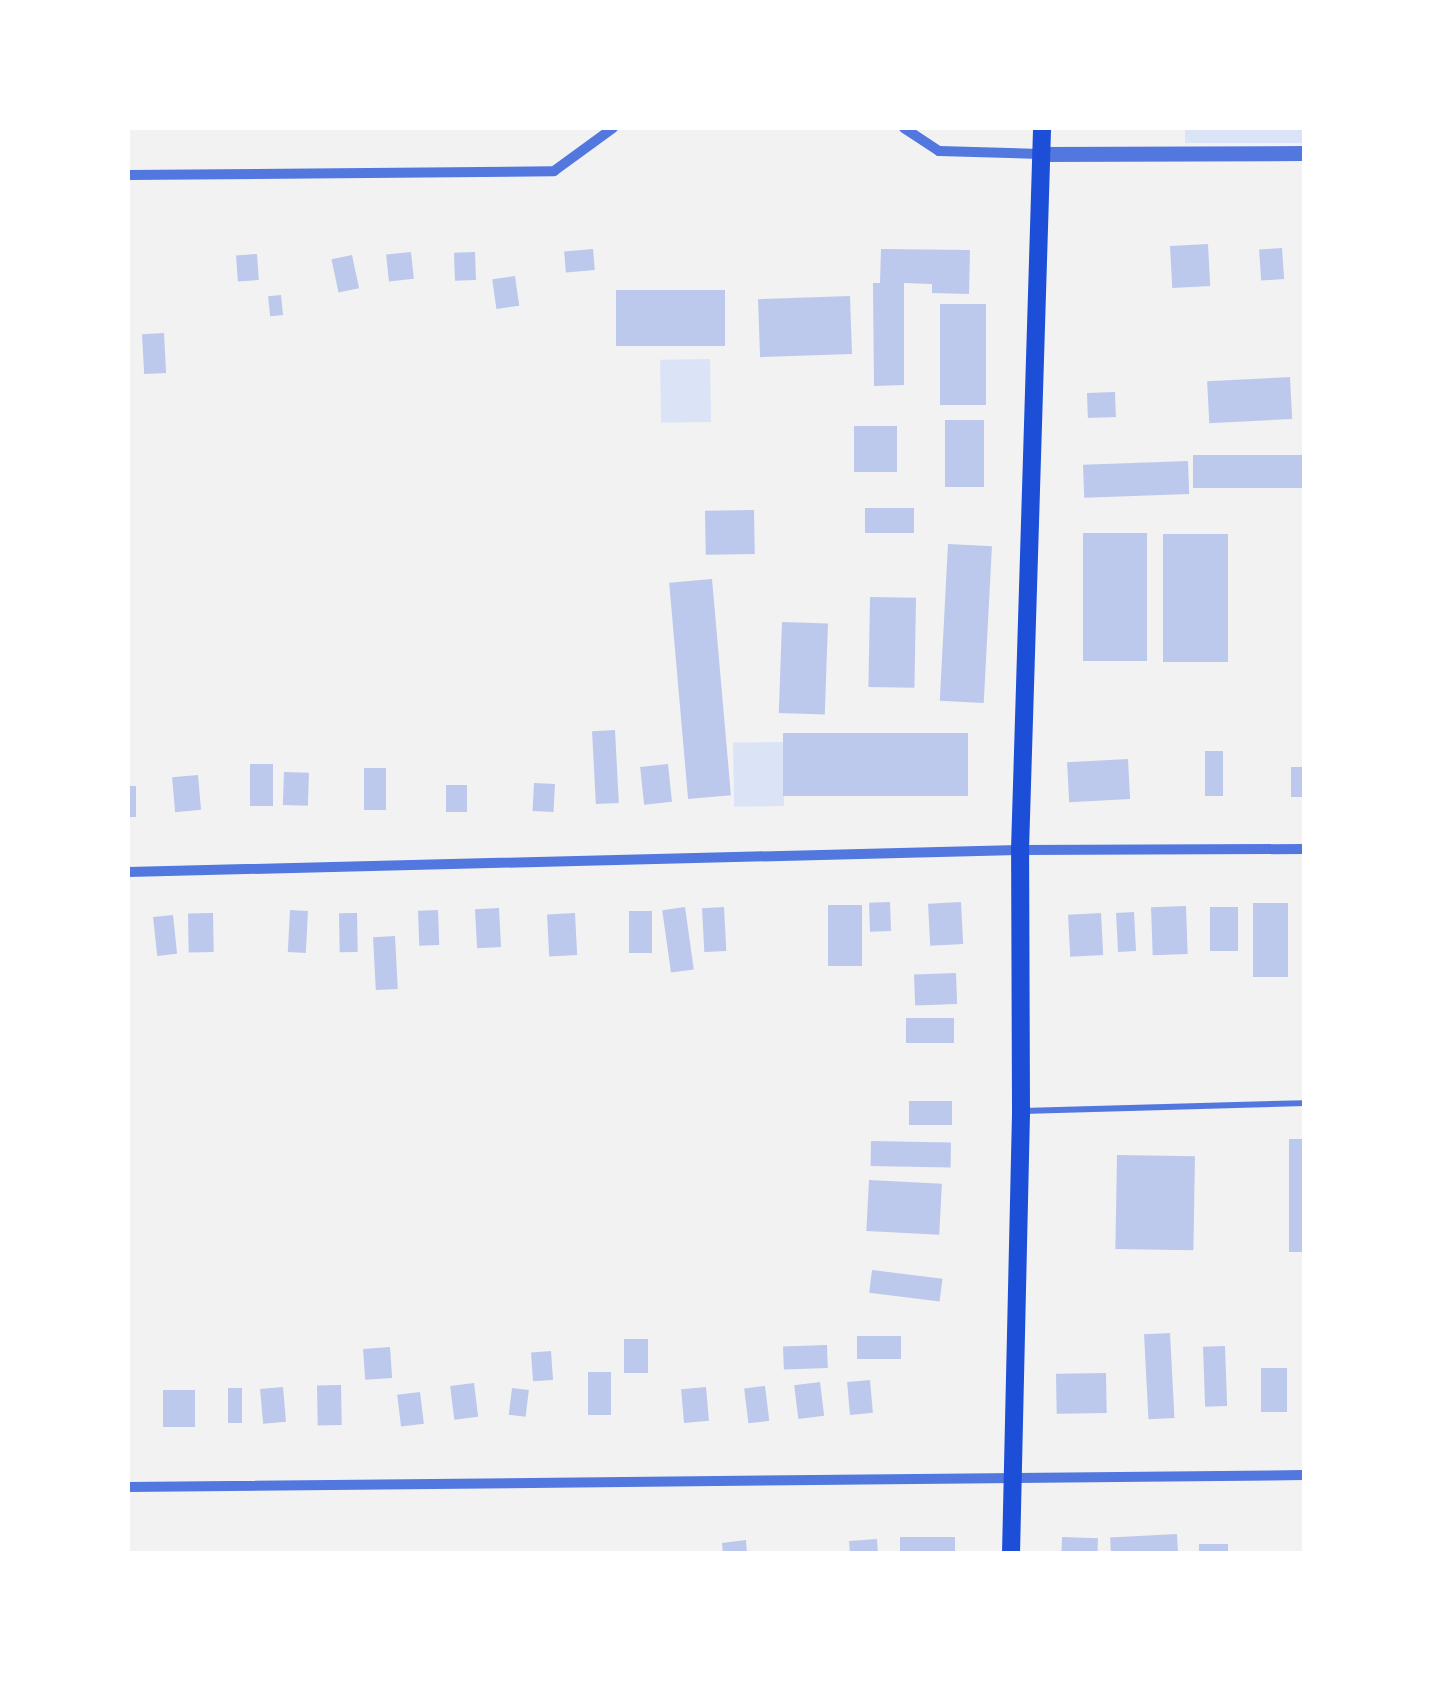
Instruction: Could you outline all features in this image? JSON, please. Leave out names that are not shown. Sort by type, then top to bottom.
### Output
[{"type":"main road","points":[[1011,1554],[1021,1112],[1020,850],[1042,128]]},
{"type":"street","points":[[128,175],[554,171],[614,128]]},
{"type":"street","points":[[904,128],[939,151],[1304,154]]},
{"type":"street","points":[[128,872],[1020,850],[1304,850]]},
{"type":"street","points":[[128,1487],[1304,1476]]},
{"type":"lane","points":[[1021,1112],[1304,1103]]},
{"type":"shaded area","points":[[1185,128],[1304,128],[1304,143],[1185,143]]},
{"type":"shaded area","points":[[710,359],[711,422],[661,423],[660,360]]},
{"type":"shaded area","points":[[783,742],[784,806],[734,807],[733,743]]},
{"type":"building","points":[[1208,244],[1210,286],[1172,288],[1170,246]]},
{"type":"building","points":[[1282,248],[1284,279],[1261,281],[1259,250]]},
{"type":"building","points":[[593,249],[595,270],[566,272],[564,252]]},
{"type":"building","points":[[881,249],[970,250],[969,294],[932,293],[932,284],[904,283],[904,385],[874,386],[873,283],[880,283]]},
{"type":"building","points":[[411,252],[414,279],[389,281],[386,255]]},
{"type":"building","points":[[475,252],[476,280],[455,281],[454,253]]},
{"type":"building","points":[[257,254],[259,280],[238,281],[236,255]]},
{"type":"building","points":[[352,255],[359,288],[339,293],[331,259]]},
{"type":"building","points":[[515,276],[519,306],[496,309],[492,279]]},
{"type":"building","points":[[616,290],[725,290],[725,346],[616,346]]},
{"type":"building","points":[[281,295],[283,315],[270,316],[268,296]]},
{"type":"building","points":[[850,296],[852,354],[760,357],[758,299]]},
{"type":"building","points":[[940,304],[986,304],[986,405],[940,405]]},
{"type":"building","points":[[164,333],[166,373],[144,374],[142,334]]},
{"type":"building","points":[[1290,377],[1292,419],[1209,423],[1207,381]]},
{"type":"building","points":[[1115,392],[1116,417],[1088,418],[1087,393]]},
{"type":"building","points":[[945,420],[984,420],[984,487],[945,487]]},
{"type":"building","points":[[854,426],[897,426],[897,472],[854,472]]},
{"type":"building","points":[[1193,455],[1304,455],[1304,488],[1193,488]]},
{"type":"building","points":[[1188,461],[1189,494],[1084,498],[1083,465]]},
{"type":"building","points":[[865,508],[914,508],[914,533],[865,533]]},
{"type":"building","points":[[754,510],[755,554],[706,555],[705,511]]},
{"type":"building","points":[[1083,533],[1147,533],[1147,661],[1083,661]]},
{"type":"building","points":[[1163,534],[1228,534],[1228,662],[1163,662]]},
{"type":"building","points":[[948,544],[992,546],[984,703],[940,701]]},
{"type":"building","points":[[712,579],[731,795],[688,799],[669,583]]},
{"type":"building","points":[[870,597],[916,598],[914,688],[868,687]]},
{"type":"building","points":[[782,622],[828,624],[825,715],[779,713]]},
{"type":"building","points":[[615,730],[619,803],[596,804],[592,731]]},
{"type":"building","points":[[783,733],[968,733],[968,796],[783,796]]},
{"type":"building","points":[[1205,751],[1223,751],[1223,796],[1205,796]]},
{"type":"building","points":[[1128,759],[1130,799],[1069,802],[1067,762]]},
{"type":"building","points":[[250,764],[273,764],[273,806],[250,806]]},
{"type":"building","points":[[668,764],[672,802],[644,805],[640,767]]},
{"type":"building","points":[[1291,767],[1304,767],[1304,797],[1291,797]]},
{"type":"building","points":[[364,768],[386,768],[386,810],[364,810]]},
{"type":"building","points":[[284,772],[309,773],[308,806],[283,805]]},
{"type":"building","points":[[198,775],[201,810],[175,812],[172,777]]},
{"type":"building","points":[[534,783],[555,784],[554,812],[533,811]]},
{"type":"building","points":[[446,785],[467,785],[467,812],[446,812]]},
{"type":"building","points":[[128,786],[136,786],[136,817],[128,817]]},
{"type":"building","points":[[890,902],[891,931],[870,932],[869,903]]},
{"type":"building","points":[[961,902],[963,944],[930,946],[928,904]]},
{"type":"building","points":[[1253,903],[1288,903],[1288,977],[1253,977]]},
{"type":"building","points":[[828,905],[862,905],[862,966],[828,966]]},
{"type":"building","points":[[1186,906],[1188,954],[1153,955],[1151,907]]},
{"type":"building","points":[[685,907],[694,969],[671,973],[662,910]]},
{"type":"building","points":[[724,907],[726,951],[704,952],[702,908]]},
{"type":"building","points":[[1210,907],[1238,907],[1238,951],[1210,951]]},
{"type":"building","points":[[499,908],[501,947],[477,948],[475,909]]},
{"type":"building","points":[[290,910],[308,911],[306,953],[288,952]]},
{"type":"building","points":[[438,910],[439,945],[419,946],[418,911]]},
{"type":"building","points":[[629,911],[652,911],[652,953],[629,953]]},
{"type":"building","points":[[1134,912],[1136,951],[1118,952],[1116,913]]},
{"type":"building","points":[[188,913],[213,913],[214,952],[189,952]]},
{"type":"building","points":[[339,913],[357,913],[358,952],[340,952]]},
{"type":"building","points":[[575,913],[577,955],[549,956],[547,914]]},
{"type":"building","points":[[1101,913],[1103,955],[1070,957],[1068,915]]},
{"type":"building","points":[[173,915],[177,954],[157,956],[153,917]]},
{"type":"building","points":[[395,936],[398,989],[376,990],[373,937]]},
{"type":"building","points":[[956,973],[957,1004],[915,1005],[914,974]]},
{"type":"building","points":[[906,1018],[954,1018],[954,1043],[906,1043]]},
{"type":"building","points":[[909,1101],[952,1101],[952,1125],[909,1125]]},
{"type":"building","points":[[1289,1139],[1304,1139],[1304,1252],[1289,1252]]},
{"type":"building","points":[[871,1141],[951,1142],[951,1167],[871,1166]]},
{"type":"building","points":[[1117,1155],[1195,1156],[1193,1250],[1115,1249]]},
{"type":"building","points":[[869,1180],[942,1184],[939,1235],[866,1231]]},
{"type":"building","points":[[872,1270],[942,1279],[940,1301],[869,1293]]},
{"type":"building","points":[[1170,1333],[1174,1418],[1148,1419],[1144,1334]]},
{"type":"building","points":[[857,1336],[901,1336],[901,1359],[857,1359]]},
{"type":"building","points":[[624,1339],[648,1339],[648,1373],[624,1373]]},
{"type":"building","points":[[827,1345],[828,1368],[784,1370],[783,1347]]},
{"type":"building","points":[[1225,1346],[1227,1406],[1205,1407],[1203,1347]]},
{"type":"building","points":[[390,1347],[392,1378],[365,1380],[363,1349]]},
{"type":"building","points":[[551,1351],[553,1380],[533,1381],[531,1352]]},
{"type":"building","points":[[1261,1368],[1287,1368],[1287,1412],[1261,1412]]},
{"type":"building","points":[[588,1372],[611,1372],[611,1415],[588,1415]]},
{"type":"building","points":[[1106,1373],[1107,1413],[1057,1414],[1056,1374]]},
{"type":"building","points":[[870,1380],[873,1413],[850,1415],[847,1382]]},
{"type":"building","points":[[820,1382],[824,1416],[798,1419],[794,1385]]},
{"type":"building","points":[[474,1383],[478,1417],[454,1420],[450,1386]]},
{"type":"building","points":[[317,1385],[341,1385],[342,1425],[318,1425]]},
{"type":"building","points":[[765,1386],[769,1421],[748,1423],[744,1389]]},
{"type":"building","points":[[283,1387],[286,1422],[263,1424],[260,1389]]},
{"type":"building","points":[[706,1387],[709,1421],[684,1423],[681,1389]]},
{"type":"building","points":[[228,1388],[242,1388],[242,1423],[228,1423]]},
{"type":"building","points":[[512,1388],[529,1390],[526,1417],[509,1415]]},
{"type":"building","points":[[163,1390],[195,1390],[195,1427],[163,1427]]},
{"type":"building","points":[[420,1392],[424,1424],[401,1427],[397,1395]]},
{"type":"building","points":[[1177,1534],[1178,1554],[1111,1554],[1110,1538]]},
{"type":"building","points":[[900,1537],[955,1537],[955,1554],[900,1554]]},
{"type":"building","points":[[1062,1537],[1098,1538],[1097,1554],[1061,1554]]},
{"type":"building","points":[[877,1539],[878,1554],[850,1554],[849,1541]]},
{"type":"building","points":[[746,1540],[747,1554],[723,1554],[722,1543]]},
{"type":"building","points":[[1199,1544],[1228,1544],[1228,1554],[1199,1554]]}]
